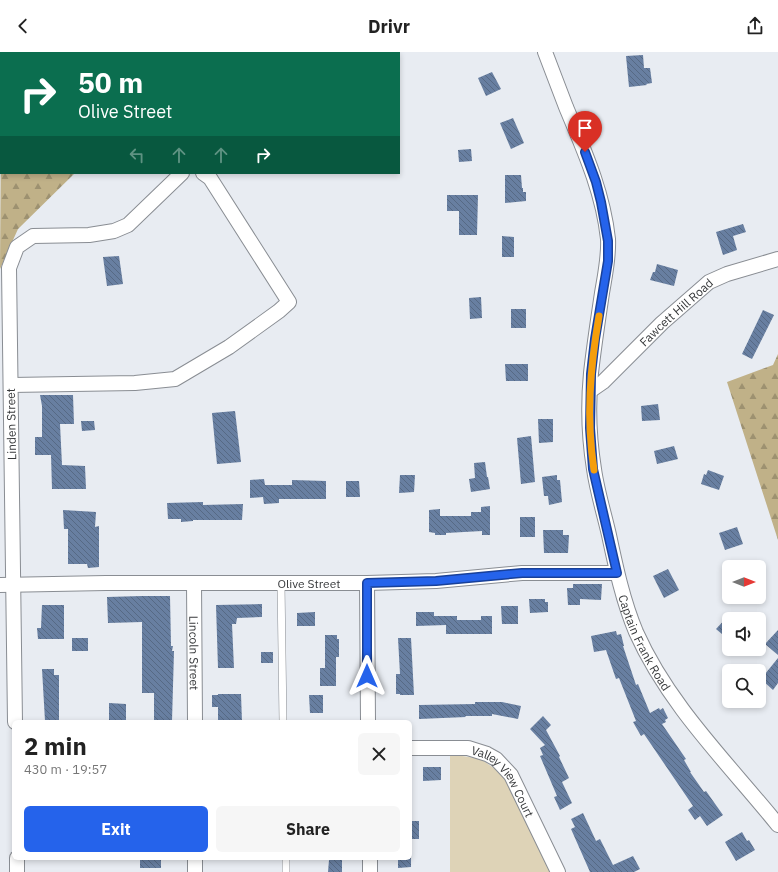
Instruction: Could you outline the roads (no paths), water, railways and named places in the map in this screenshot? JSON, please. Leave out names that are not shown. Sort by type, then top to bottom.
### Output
[{"type":"street","name":"Captain Frank Road","points":[[545,52],[596,182],[606,221],[608,261],[595,339],[590,391],[590,428],[593,469],[617,573],[628,611],[645,651],[681,708],[709,744],[778,825]]},
{"type":"street","name":"Linden Street","points":[[15,720],[6,585],[11,385],[9,268],[16,247],[33,236],[89,234],[114,231],[128,225],[181,174]]},
{"type":"street","points":[[11,385],[135,383],[175,379],[229,347],[280,311],[289,302],[210,178],[204,174]]},
{"type":"street","name":"Fawcett Hill Road","points":[[590,391],[602,382],[662,323],[709,282],[727,274],[778,259]]},
{"type":"street","name":"Olive Street","points":[[6,585],[367,583],[436,581],[522,573],[617,573]]},
{"type":"street","points":[[367,583],[368,720]]},
{"type":"street","name":"Lincoln Street","points":[[194,584],[195,720]]},
{"type":"street","name":"Valley View Court","points":[[412,748],[468,748],[488,754],[496,759],[511,775],[558,872]]},
{"type":"street","points":[[17,860],[17,872]]},
{"type":"street","points":[[195,860],[195,872]]},
{"type":"street","points":[[370,860],[370,872]]},
{"type":"lane","points":[[281,584],[283,720]]},
{"type":"lane","points":[[286,860],[286,872]]}]
